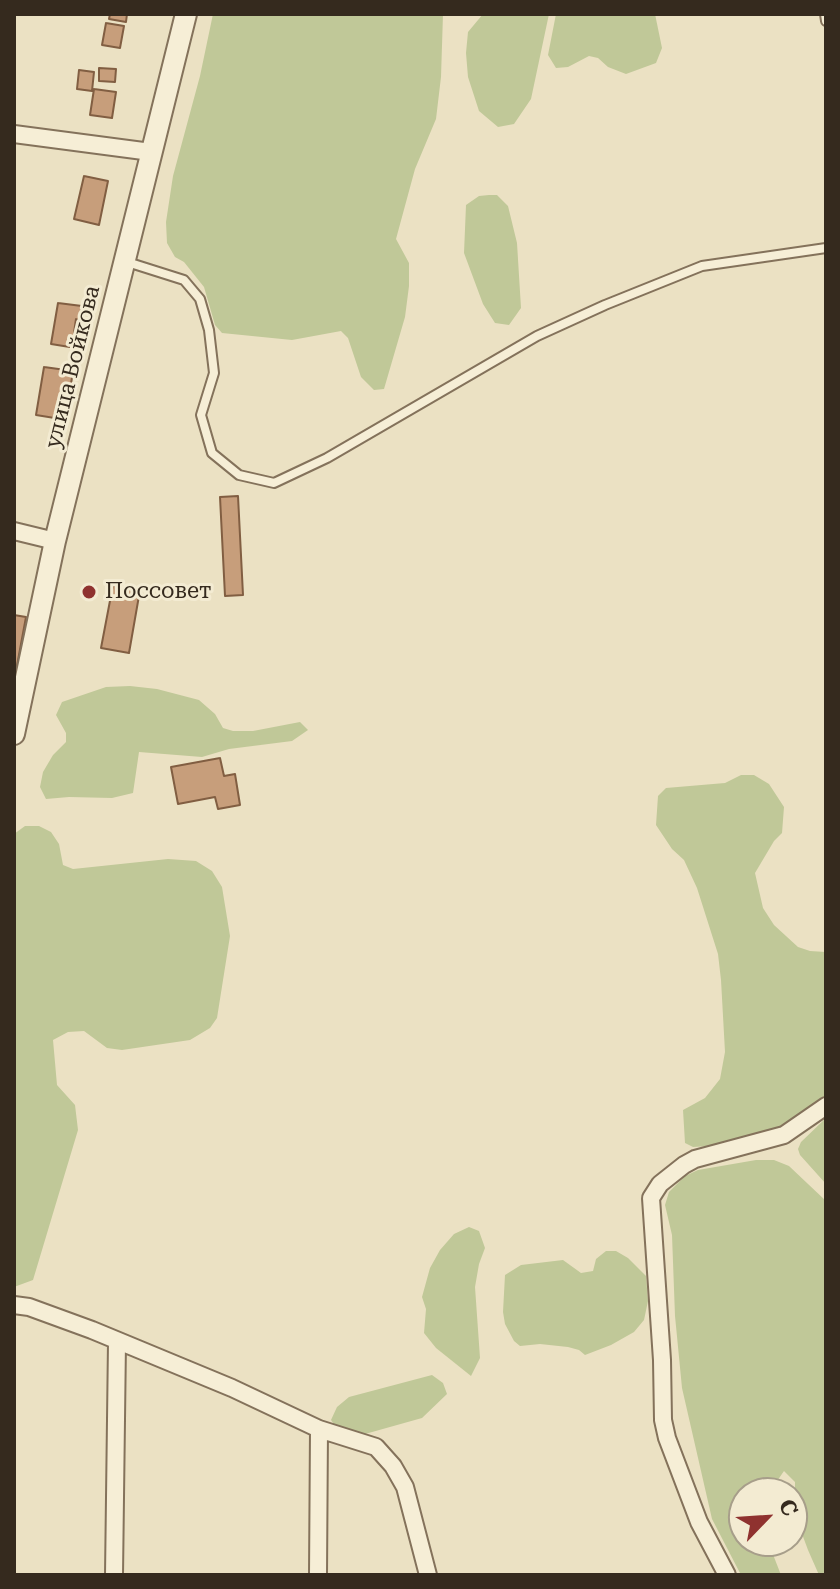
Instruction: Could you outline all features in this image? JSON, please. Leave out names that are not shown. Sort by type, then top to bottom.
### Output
[{"type":"street","name":"улица Войкова","points":[[14,734],[18,698],[55,541],[186,14]]},
{"type":"street","points":[[14,134],[151,152]]},
{"type":"street","points":[[14,531],[55,541]]},
{"type":"street","points":[[727,1575],[699,1522],[663,1420],[651,1198],[660,1184],[695,1159],[784,1135],[826,1106]]},
{"type":"street","points":[[14,1305],[29,1307],[232,1388],[319,1429],[376,1447],[393,1466],[405,1487],[428,1575]]},
{"type":"street","points":[[114,1575],[117,1342]]},
{"type":"street","points":[[318,1575],[319,1429]]},
{"type":"lane","points":[[825,14],[826,21]]},
{"type":"lane","points":[[124,260],[184,280],[200,299],[209,330],[214,373],[201,415],[212,453],[239,475],[274,483],[327,458],[537,336],[605,305],[702,266],[826,248]]},
{"type":"green space","points":[[213,14],[443,14],[436,119],[415,169],[396,239],[409,263],[409,286],[405,317],[384,389],[374,390],[361,377],[348,338],[341,331],[292,340],[222,333],[215,325],[204,287],[184,262],[175,257],[167,243],[166,222],[173,176]]},
{"type":"green space","points":[[483,14],[549,14],[531,99],[514,124],[498,127],[479,111],[468,77],[468,32]]},
{"type":"green space","points":[[556,14],[655,14],[662,48],[656,63],[626,74],[589,56],[568,67],[556,68],[548,55]]},
{"type":"green space","points":[[497,195],[508,206],[517,243],[521,308],[509,325],[495,323],[483,304],[464,253],[466,205],[479,196]]},
{"type":"green space","points":[[106,687],[157,689],[199,700],[215,714],[223,728],[233,731],[253,731],[300,722],[308,730],[292,741],[229,749],[202,757],[139,752],[133,793],[112,798],[46,799],[40,787],[43,772],[53,755],[66,742],[66,733],[56,715],[62,702]]},
{"type":"green space","points":[[741,775],[754,775],[769,784],[784,807],[782,833],[755,873],[763,908],[774,925],[798,947],[826,952],[826,1098],[774,1134],[693,1147],[685,1143],[683,1110],[705,1098],[720,1079],[725,1052],[721,980],[718,954],[697,888],[684,860],[672,849],[656,825],[658,796],[666,788],[725,783]]},
{"type":"green space","points":[[25,826],[39,826],[51,832],[59,844],[63,865],[73,869],[168,859],[196,861],[212,871],[222,887],[230,936],[217,1018],[210,1028],[190,1040],[122,1050],[107,1048],[84,1031],[68,1032],[53,1040],[57,1085],[75,1105],[78,1130],[33,1280],[14,1287],[14,834]]},
{"type":"green space","points":[[826,1118],[826,1184],[798,1149],[801,1142]]},
{"type":"green space","points":[[774,1160],[789,1166],[826,1201],[826,1575],[819,1575],[808,1550],[808,1477],[790,1477],[784,1471],[780,1477],[728,1477],[728,1550],[712,1519],[682,1388],[672,1235],[665,1205],[669,1192],[685,1176],[698,1170]]},
{"type":"green space","points":[[469,1227],[479,1231],[485,1248],[475,1287],[480,1358],[471,1376],[436,1348],[424,1333],[426,1309],[422,1297],[430,1268],[440,1250],[454,1234]]},
{"type":"green space","points":[[606,1251],[616,1251],[628,1258],[646,1276],[648,1301],[644,1320],[634,1332],[585,1355],[568,1347],[540,1344],[520,1346],[514,1341],[503,1312],[505,1275],[521,1265],[563,1260],[581,1273],[593,1271],[596,1259]]},
{"type":"green space","points":[[432,1375],[443,1383],[447,1394],[422,1418],[365,1434],[338,1430],[331,1420],[337,1407],[349,1397]]},
{"type":"green space","points":[[732,1557],[774,1557],[781,1575],[741,1575]]},
{"type":"building","points":[[110,14],[127,14],[126,22],[109,19]]},
{"type":"building","points":[[106,23],[124,26],[120,48],[102,45]]},
{"type":"building","points":[[99,68],[116,69],[115,82],[99,81]]},
{"type":"building","points":[[79,70],[94,72],[92,91],[77,89]]},
{"type":"building","points":[[94,89],[116,92],[112,118],[90,115]]},
{"type":"building","points":[[84,176],[108,181],[99,225],[74,219]]},
{"type":"building","points":[[58,303],[82,306],[74,333],[78,334],[76,348],[51,344]]},
{"type":"building","points":[[44,367],[73,371],[71,384],[65,383],[64,391],[67,391],[66,399],[70,400],[67,420],[36,415]]},
{"type":"building","points":[[238,496],[243,595],[225,596],[220,497]]},
{"type":"building","points":[[113,585],[140,590],[129,653],[101,648]]},
{"type":"building","points":[[14,615],[26,617],[14,682]]},
{"type":"building","points":[[220,758],[224,776],[235,774],[240,805],[218,809],[215,797],[178,804],[171,767]]},
{"type":"place","name":"Поссовет","points":[[89,592]]}]
